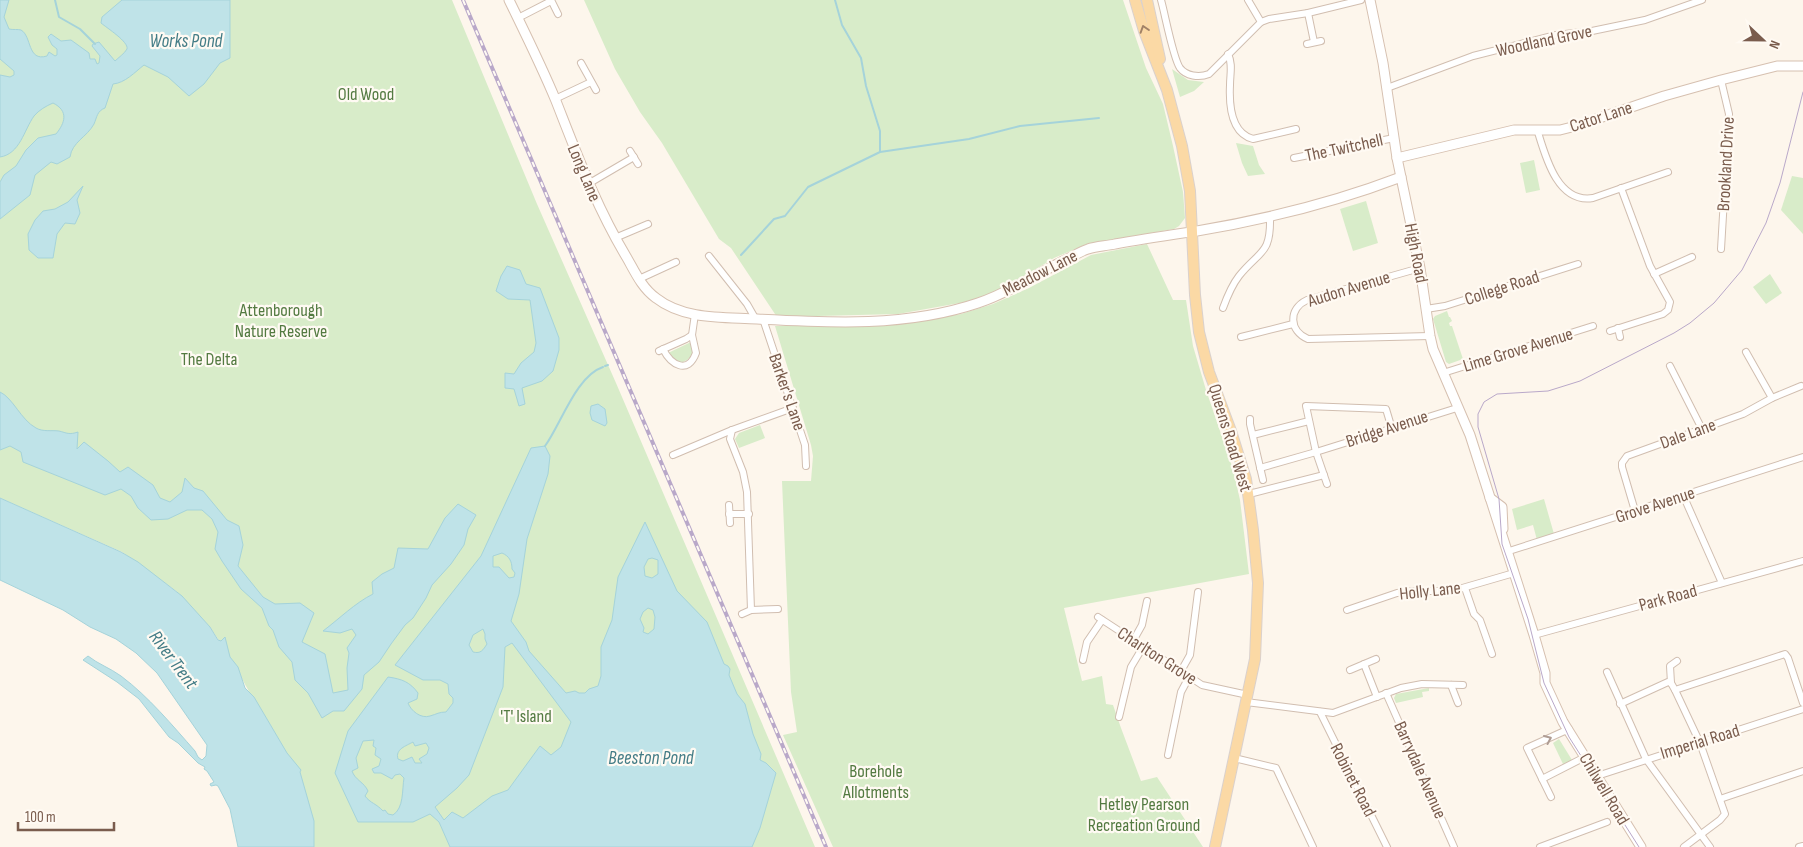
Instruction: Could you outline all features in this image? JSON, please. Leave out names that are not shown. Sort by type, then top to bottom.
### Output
[{"type":"main road","name":"Queens Road West","points":[[1135,0],[1144,31],[1167,90]]},
{"type":"main road","name":"Queens Road West","points":[[1147,0],[1188,172],[1193,232],[1195,295],[1202,347],[1213,384],[1231,431],[1249,494],[1258,591],[1255,659],[1215,847]]},
{"type":"street","name":"Long Lane","points":[[509,0],[555,99],[588,184],[615,238],[639,279],[646,289],[658,300],[677,309],[695,314]]},
{"type":"street","points":[[1161,0],[1177,63],[1183,71],[1191,75],[1205,76],[1261,22],[1361,0]]},
{"type":"street","points":[[1248,0],[1261,22]]},
{"type":"street","name":"High Road","points":[[1370,0],[1387,88],[1397,158],[1420,268],[1430,336],[1457,408],[1470,435],[1490,498],[1502,507],[1506,549],[1545,673]]},
{"type":"street","name":"Woodland Grove","points":[[1387,88],[1473,56],[1556,36],[1645,20],[1702,0]]},
{"type":"street","points":[[518,18],[551,1],[558,14]]},
{"type":"street","points":[[1307,44],[1318,42],[1308,13]]},
{"type":"street","points":[[1228,54],[1231,61],[1230,94],[1232,114],[1234,123],[1241,132],[1253,139],[1296,128]]},
{"type":"street","points":[[581,64],[596,90]]},
{"type":"street","name":"Cator Lane","points":[[1397,158],[1505,132],[1560,130],[1664,96],[1721,80],[1777,66],[1803,66]]},
{"type":"street","name":"Brookland Drive","points":[[1721,80],[1729,114],[1721,249]]},
{"type":"street","points":[[555,99],[591,82]]},
{"type":"street","points":[[1286,123],[1288,131]]},
{"type":"street","points":[[1537,130],[1554,174],[1570,194],[1580,199],[1588,199],[1668,172]]},
{"type":"street","name":"The Twitchell","points":[[1294,158],[1394,138]]},
{"type":"street","points":[[588,184],[632,154],[638,164]]},
{"type":"street","name":"Meadow Lane","points":[[695,314],[759,319],[851,322],[940,313],[962,308],[996,296],[1088,249],[1270,217],[1330,202],[1401,177]]},
{"type":"street","points":[[1610,331],[1663,314],[1668,310],[1670,302],[1654,274],[1621,188]]},
{"type":"street","points":[[1223,308],[1238,278],[1268,244],[1271,234],[1270,217]]},
{"type":"street","points":[[615,238],[648,224]]},
{"type":"street","name":"Barker's Lane","points":[[709,256],[759,319],[806,445],[806,466]]},
{"type":"street","points":[[1654,274],[1692,257]]},
{"type":"street","points":[[716,263],[721,258]]},
{"type":"street","points":[[639,279],[676,262]]},
{"type":"street","name":"College Road","points":[[1426,309],[1444,307],[1578,264]]},
{"type":"street","name":"Audon Avenue","points":[[1420,268],[1302,302],[1295,311],[1293,324],[1300,335],[1308,339],[1430,336]]},
{"type":"street","points":[[692,335],[661,350],[673,363],[680,365],[686,364],[693,359],[696,353],[692,335],[695,314]]},
{"type":"street","name":"Audon Avenue","points":[[1241,337],[1293,324]]},
{"type":"street","name":"Lime Grove Avenue","points":[[1443,373],[1593,326]]},
{"type":"street","points":[[1618,328],[1620,337]]},
{"type":"street","points":[[1746,352],[1759,368],[1772,398]]},
{"type":"street","points":[[1681,369],[1672,369],[1702,429]]},
{"type":"street","name":"Dale Lane","points":[[1635,511],[1622,467],[1625,458],[1630,454],[1743,414],[1772,398],[1801,386]]},
{"type":"street","points":[[1327,484],[1316,452],[1306,406],[1386,409],[1392,429]]},
{"type":"street","points":[[674,455],[732,430],[793,408]]},
{"type":"street","name":"Bridge Avenue","points":[[1260,468],[1372,437],[1406,422],[1457,408]]},
{"type":"street","points":[[1250,419],[1263,480]]},
{"type":"street","points":[[1253,435],[1309,422]]},
{"type":"street","points":[[732,430],[730,439],[745,478],[749,514],[751,610]]},
{"type":"street","name":"Grove Avenue","points":[[1506,549],[1635,511],[1803,457]]},
{"type":"street","points":[[1249,494],[1324,476]]},
{"type":"street","points":[[1683,495],[1722,583]]},
{"type":"street","points":[[728,505],[730,522]]},
{"type":"street","points":[[729,514],[749,514]]},
{"type":"street","name":"Park Road","points":[[1534,635],[1803,562]]},
{"type":"street","name":"Holly Lane","points":[[1347,610],[1404,592],[1442,592],[1465,588],[1514,573]]},
{"type":"street","points":[[1465,588],[1474,614],[1480,620],[1492,654]]},
{"type":"street","points":[[1181,671],[1190,655],[1198,592]]},
{"type":"street","points":[[1134,640],[1142,625],[1147,602]]},
{"type":"street","points":[[742,614],[751,610],[778,609]]},
{"type":"street","name":"Charlton Grove","points":[[1083,660],[1087,642],[1100,618],[1189,677],[1209,687],[1247,699],[1333,713],[1386,693],[1422,684],[1462,685]]},
{"type":"street","points":[[1119,717],[1131,666],[1143,647]]},
{"type":"street","points":[[1675,690],[1786,654],[1803,703]]},
{"type":"street","points":[[1350,670],[1376,659]]},
{"type":"street","points":[[1677,661],[1669,668],[1671,683],[1700,743],[1725,814],[1684,847]]},
{"type":"street","points":[[1364,664],[1377,696]]},
{"type":"street","points":[[1607,672],[1646,759],[1710,847]]},
{"type":"street","name":"Chilwell Road","points":[[1545,673],[1550,680],[1569,729],[1641,847]]},
{"type":"street","points":[[1168,755],[1183,688],[1189,677]]},
{"type":"street","points":[[1620,704],[1668,682],[1671,683]]},
{"type":"street","points":[[1451,685],[1458,703]]},
{"type":"street","name":"Barrydale Avenue","points":[[1386,693],[1454,847]]},
{"type":"street","name":"Imperial Road","points":[[1597,776],[1803,709]]},
{"type":"street","name":"Robinet Road","points":[[1320,712],[1387,847]]},
{"type":"street","points":[[1551,797],[1527,748],[1569,729]]},
{"type":"street","points":[[1542,779],[1585,757]]},
{"type":"street","points":[[1234,758],[1276,768],[1313,847]]},
{"type":"street","points":[[1720,799],[1803,772]]},
{"type":"street","points":[[1540,847],[1607,822]]},
{"type":"street","points":[[1799,847],[1803,846]]},
{"type":"green space","name":"Attenborough Nature Reserve","points":[[0,0],[452,0],[537,204],[815,847],[314,847],[305,793],[230,657],[210,627],[176,591],[122,552],[0,498]]},
{"type":"green space","points":[[584,0],[1123,0],[1146,68],[1163,104],[1183,192],[1185,218],[1174,229],[1087,244],[1054,258],[1007,287],[971,301],[898,314],[777,317],[731,248],[719,239],[662,143],[640,112],[615,69]]},
{"type":"green space","points":[[1172,69],[1188,80],[1204,82],[1194,91],[1180,97]]},
{"type":"green space","points":[[1236,143],[1253,146],[1259,165],[1265,174],[1248,176]]},
{"type":"green space","points":[[1534,160],[1540,190],[1526,193],[1520,163]]},
{"type":"green space","points":[[1792,176],[1803,178],[1803,234],[1781,210]]},
{"type":"green space","points":[[1366,201],[1378,243],[1353,251],[1340,209]]},
{"type":"green space","points":[[1147,244],[1173,300],[1186,300],[1193,346],[1233,469],[1240,500],[1249,574],[1064,608],[1082,681],[1102,676],[1106,704],[1113,705],[1141,781],[1157,777],[1203,847],[833,847],[783,735],[797,732],[791,692],[782,481],[811,481],[813,456],[775,326],[898,323],[961,314],[993,304],[1029,288],[1091,255]]},
{"type":"green space","points":[[1770,274],[1782,293],[1766,304],[1753,287]]},
{"type":"green space","points":[[1447,311],[1452,321],[1449,323],[1450,326],[1452,326],[1463,359],[1449,364],[1446,362],[1433,319],[1435,316]]},
{"type":"green space","points":[[691,342],[694,349],[686,361],[677,363],[668,353]]},
{"type":"green space","points":[[760,425],[765,438],[739,448],[735,439],[739,433]]},
{"type":"green space","points":[[1544,499],[1554,534],[1537,540],[1533,525],[1517,530],[1512,509]]},
{"type":"green space","points":[[1429,688],[1429,691],[1422,692],[1423,697],[1396,703],[1394,698],[1396,694]]},
{"type":"green space","points":[[1559,739],[1572,760],[1563,764],[1553,743]]},
{"type":"water","name":"Works Pond","points":[[0,0],[9,0],[4,17],[9,29],[21,30],[27,37],[36,55],[41,57],[47,56],[49,52],[55,56],[57,55],[57,49],[52,45],[48,37],[51,34],[61,41],[71,40],[89,53],[90,59],[95,59],[97,64],[99,63],[100,56],[92,46],[93,44],[99,42],[115,61],[127,49],[127,46],[121,39],[101,23],[102,17],[122,0],[230,0],[230,58],[220,63],[204,84],[189,96],[168,77],[144,65],[126,79],[113,84],[105,108],[99,113],[91,129],[74,147],[70,157],[57,164],[51,162],[35,175],[30,195],[0,219],[0,182],[4,175],[16,166],[26,150],[38,138],[56,134],[62,126],[64,117],[58,106],[53,103],[43,108],[34,116],[17,146],[7,155],[0,157],[0,75],[10,77],[14,75],[14,71],[0,59]]},
{"type":"water","points":[[83,186],[77,200],[80,213],[75,224],[65,223],[57,234],[53,258],[38,258],[29,250],[28,234],[35,220],[43,211],[55,209],[68,202]]},
{"type":"water","points":[[507,266],[520,270],[526,284],[540,288],[559,338],[559,350],[553,371],[542,381],[522,388],[525,404],[519,406],[514,389],[505,388],[505,373],[514,374],[521,363],[534,352],[536,343],[530,300],[508,299],[496,291]]},
{"type":"water","points":[[0,392],[36,428],[68,433],[78,432],[77,449],[84,442],[120,472],[128,467],[153,485],[160,498],[170,502],[182,492],[185,478],[194,488],[203,491],[227,520],[239,526],[243,545],[238,566],[263,597],[275,604],[300,603],[314,613],[302,642],[325,654],[333,693],[348,690],[347,668],[349,653],[347,648],[356,635],[352,629],[340,633],[323,631],[353,606],[373,594],[372,582],[394,568],[398,548],[428,549],[445,518],[458,504],[476,515],[468,529],[464,545],[451,564],[432,585],[413,618],[405,625],[379,662],[364,675],[362,689],[344,711],[333,711],[322,718],[308,693],[295,680],[292,662],[279,647],[262,608],[241,589],[215,549],[218,532],[212,519],[202,510],[187,510],[168,519],[151,520],[138,508],[131,496],[121,489],[105,495],[23,462],[21,452],[10,446],[0,450]]},
{"type":"water","points":[[598,404],[605,409],[607,423],[605,426],[592,420],[591,406]]},
{"type":"water","name":"Beeston Pond","points":[[545,446],[550,456],[548,474],[527,539],[519,594],[511,621],[526,642],[529,651],[566,693],[575,691],[585,693],[589,689],[598,686],[601,676],[601,647],[612,620],[618,577],[645,522],[677,591],[707,622],[724,664],[730,669],[729,675],[737,694],[745,704],[753,734],[761,754],[760,760],[776,773],[760,828],[752,847],[450,847],[439,822],[430,814],[413,822],[358,822],[335,773],[348,731],[388,677],[405,682],[415,689],[418,693],[417,699],[408,703],[420,715],[427,717],[446,712],[453,703],[453,698],[449,694],[448,684],[440,680],[423,680],[395,665],[481,556],[531,448]],"holes":[[[502,553],[508,557],[515,573],[514,577],[509,578],[499,567],[493,567],[493,556]],[[648,559],[658,560],[658,574],[652,578],[645,576],[644,567]],[[648,608],[653,610],[655,617],[654,629],[648,634],[643,632],[644,628],[640,619],[643,612]],[[483,629],[487,644],[483,650],[473,652],[469,645],[473,635]],[[512,643],[571,722],[561,747],[551,755],[540,746],[508,790],[492,796],[463,818],[452,812],[444,820],[435,807],[469,775],[503,687],[505,647]],[[374,740],[375,755],[381,759],[379,766],[372,769],[374,773],[381,773],[392,779],[395,775],[400,774],[404,778],[401,803],[397,812],[393,815],[388,814],[385,810],[383,811],[365,796],[368,791],[352,771],[358,768],[356,758],[363,741]],[[413,742],[415,746],[426,743],[429,748],[427,754],[419,759],[422,763],[415,763],[412,757],[403,761],[398,759],[398,753],[402,748]]]},
{"type":"water","name":"River Trent","points":[[0,498],[121,552],[138,562],[182,596],[210,627],[218,640],[221,641],[225,637],[230,657],[238,667],[245,688],[254,697],[287,753],[301,770],[314,821],[314,847],[238,847],[230,809],[218,786],[211,786],[210,784],[214,782],[204,769],[205,767],[169,737],[139,699],[83,660],[88,656],[117,673],[131,684],[160,712],[202,760],[206,756],[207,745],[157,673],[136,653],[116,639],[90,627],[63,610],[0,580]]},
{"type":"waterway","points":[[55,0],[59,17],[80,29],[95,44]]},
{"type":"waterway","points":[[835,0],[842,25],[861,58],[866,86],[880,131],[880,151]]},
{"type":"waterway","points":[[741,255],[774,219],[785,216],[808,187],[880,152],[969,139],[1020,126],[1099,118]]},
{"type":"waterway","points":[[545,446],[577,390],[593,372],[603,367]]},
{"type":"tram line","points":[[1639,847],[1569,737],[1544,683],[1528,619],[1502,544],[1499,499],[1478,427],[1478,414],[1484,402],[1497,394],[1548,391],[1580,381],[1674,333],[1690,323],[1714,303],[1742,270],[1766,223],[1780,183],[1803,92]]},
{"type":"railway","points":[[463,0],[826,847]]},
{"type":"park label","name":"Old Wood","points":[[366,94]]},
{"type":"park label","name":"The Delta","points":[[209,359]]},
{"type":"park label","name":"'T' Island","points":[[526,716]]},
{"type":"park label","name":"Borehole Allotments","points":[[876,781]]},
{"type":"park label","name":"Hetley Pearson Recreation Ground","points":[[1144,814]]}]
